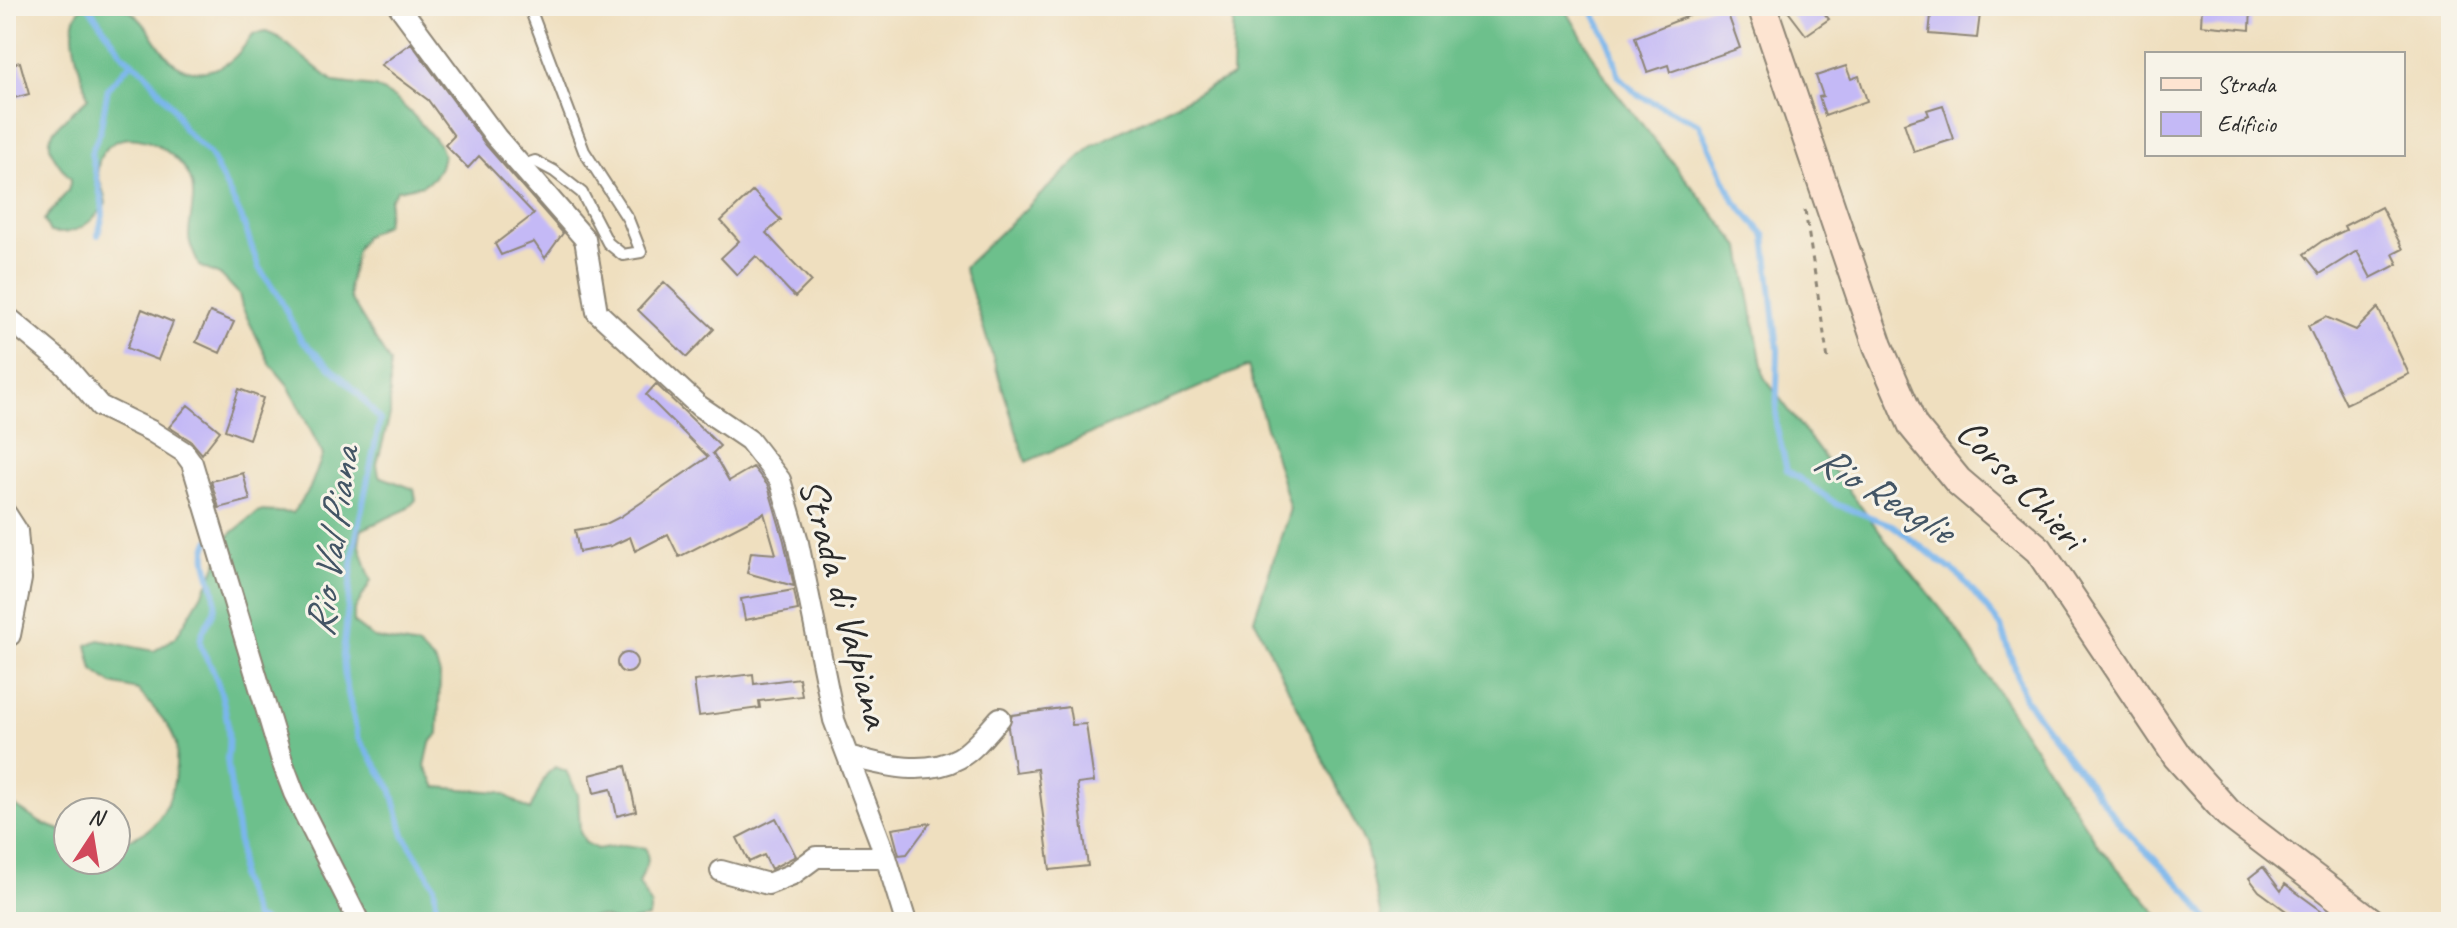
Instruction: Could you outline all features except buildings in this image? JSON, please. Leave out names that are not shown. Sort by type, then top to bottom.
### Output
[{"type":"main road","name":"Corso Chieri","points":[[1762,6],[1878,346],[1913,426],[1958,481],[2039,550],[2177,756],[2228,813],[2371,922]]},
{"type":"street","name":"Strada di Valpiana","points":[[399,6],[496,137],[585,239],[597,312],[699,406],[749,440],[780,480],[797,538],[834,720],[886,857],[906,922]]},
{"type":"street","points":[[6,316],[65,365],[100,406],[151,431],[184,452],[192,463],[283,764],[294,793],[359,922]]},
{"type":"street","points":[[6,514],[17,531],[21,579],[10,635]]},
{"type":"street","points":[[848,756],[893,767],[926,768],[959,758],[1000,718]]},
{"type":"street","points":[[721,871],[768,884],[793,874],[816,857],[886,857]]},
{"type":"lane","points":[[521,166],[535,161],[554,171],[582,193],[608,243],[623,255],[641,252],[628,219],[584,151],[529,6]]},
{"type":"path","points":[[1804,199],[1828,360]]},
{"type":"green space","points":[[84,6],[122,7],[135,15],[168,58],[190,71],[206,71],[228,63],[253,34],[266,32],[278,37],[334,82],[375,87],[396,99],[439,144],[443,155],[433,178],[423,185],[397,190],[390,200],[386,224],[364,237],[357,249],[349,285],[350,298],[390,363],[390,415],[377,464],[379,476],[414,489],[416,500],[407,509],[361,530],[359,543],[371,581],[354,611],[354,623],[374,638],[418,646],[436,663],[440,675],[438,734],[430,743],[425,766],[436,787],[500,792],[530,810],[546,775],[555,767],[566,771],[578,794],[580,832],[586,843],[597,849],[623,845],[646,848],[648,861],[639,883],[651,905],[649,917],[625,922],[597,917],[588,918],[586,922],[6,922],[6,800],[52,827],[52,876],[132,876],[132,838],[152,826],[167,805],[171,793],[177,750],[169,728],[138,690],[112,684],[93,670],[87,645],[99,640],[154,651],[176,637],[209,582],[228,536],[259,511],[293,513],[309,490],[323,455],[288,385],[270,364],[242,307],[239,294],[222,276],[199,266],[189,240],[193,197],[191,181],[181,164],[171,155],[147,141],[134,138],[121,139],[110,145],[101,156],[98,168],[106,204],[82,227],[67,232],[50,232],[44,220],[68,191],[71,179],[52,153],[51,135],[88,98],[73,36],[77,14]]},
{"type":"green space","points":[[1234,6],[1564,6],[1608,82],[1741,248],[1764,377],[1891,547],[1954,625],[2100,848],[2164,922],[1382,922],[1366,846],[1254,619],[1290,509],[1248,366],[1026,462],[964,267],[1093,145],[1232,76]]},
{"type":"waterway","name":"Rio Val Piana","points":[[88,6],[124,56],[144,71],[174,109],[184,129],[210,155],[241,216],[259,268],[278,295],[301,340],[358,393],[380,420],[354,547],[343,655],[345,680],[358,738],[391,788],[404,835],[434,885],[438,922]]},
{"type":"waterway","name":"Rio Reaglie","points":[[1590,6],[1610,44],[1619,77],[1638,95],[1699,124],[1734,200],[1765,236],[1778,350],[1776,424],[1787,470],[1838,505],[1892,525],[1961,577],[2001,626],[2025,699],[2123,828],[2190,894],[2209,922]]},
{"type":"waterway","points":[[98,235],[103,215],[102,202],[91,153],[100,132],[108,88],[131,63]]},
{"type":"waterway","points":[[209,541],[206,558],[215,607],[200,641],[226,712],[227,759],[240,851],[240,878],[255,918],[265,922]]}]
